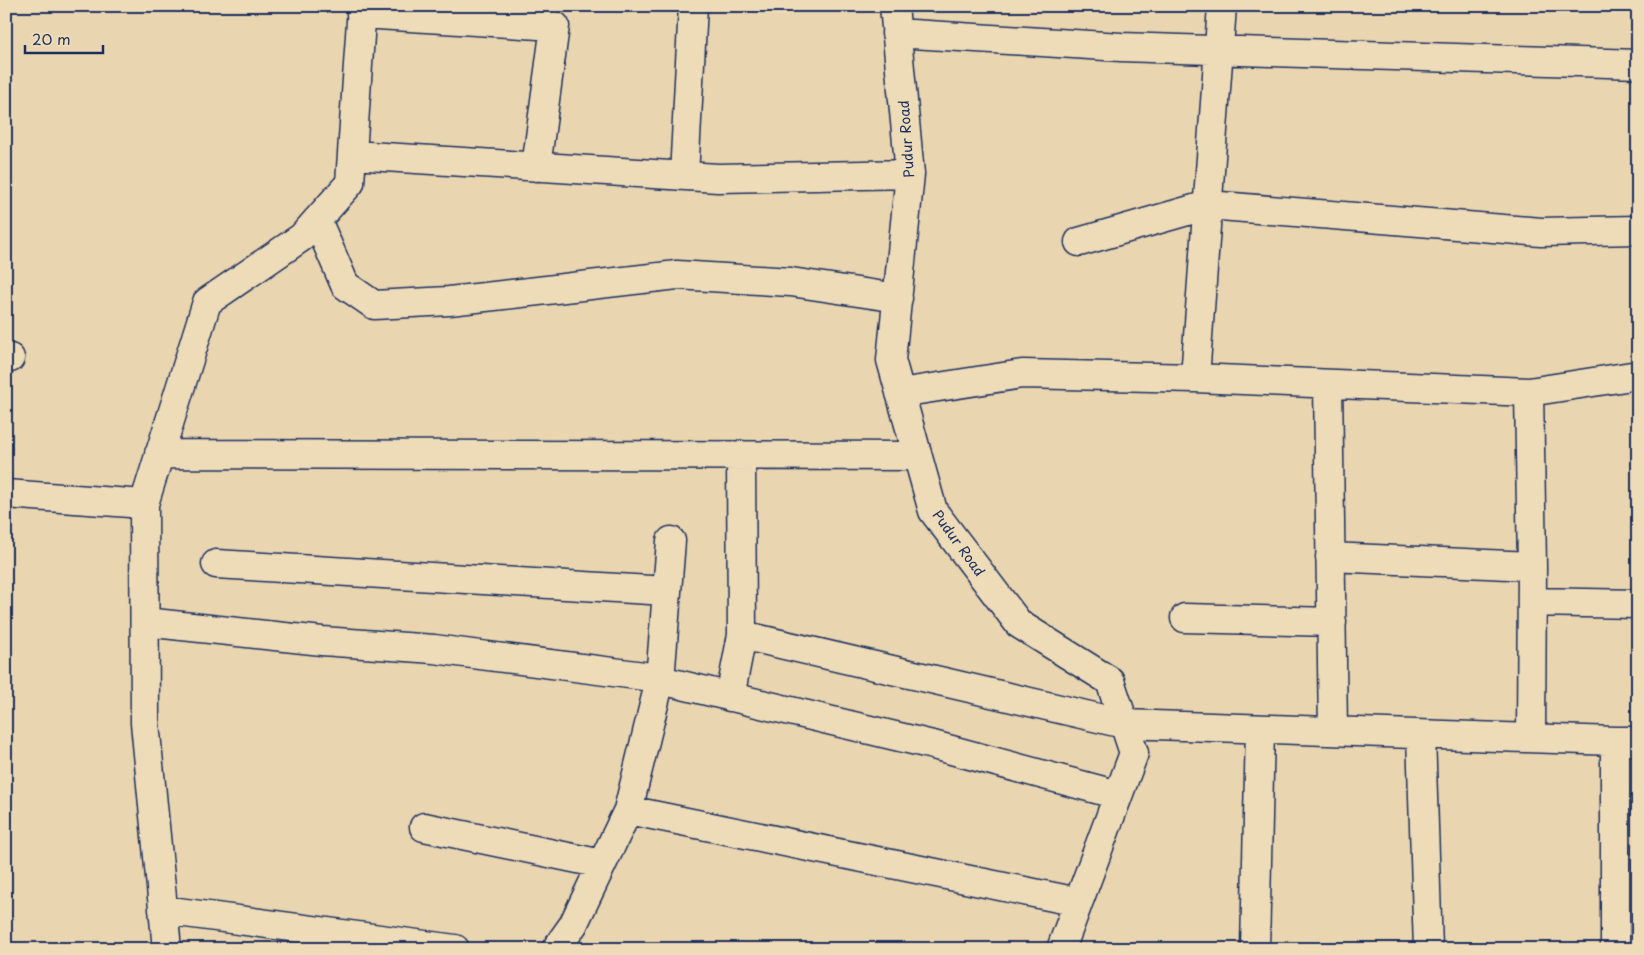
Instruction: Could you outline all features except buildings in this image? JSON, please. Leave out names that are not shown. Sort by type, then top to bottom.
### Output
[{"type":"street","points":[[684,176],[693,6]]},
{"type":"street","name":"Pudur Road","points":[[894,6],[910,174],[891,360],[933,511],[1019,624],[1110,681],[1134,753],[1061,949]]},
{"type":"street","points":[[1195,378],[1222,6]]},
{"type":"street","points":[[167,949],[145,723],[144,504],[207,302],[302,237],[350,183],[361,10],[555,26],[536,166]]},
{"type":"street","points":[[896,33],[1121,47],[1638,64]]},
{"type":"street","points":[[352,155],[718,178],[910,174]]},
{"type":"street","points":[[1079,242],[1208,205],[1541,232],[1638,230]]},
{"type":"street","points":[[317,220],[345,285],[374,305],[458,300],[677,274],[791,282],[898,298]]},
{"type":"street","points":[[900,393],[1022,374],[1195,378],[1529,392],[1638,375]]},
{"type":"street","points":[[1328,384],[1333,732]]},
{"type":"street","points":[[1529,392],[1532,566],[1531,738]]},
{"type":"street","points":[[159,454],[917,456]]},
{"type":"street","points":[[730,697],[742,635],[741,456]]},
{"type":"street","points":[[6,494],[144,504]]},
{"type":"street","points":[[556,949],[573,925],[628,810],[660,680],[671,540]]},
{"type":"street","points":[[1330,557],[1532,566]]},
{"type":"street","points":[[216,564],[667,591]]},
{"type":"street","points":[[1532,602],[1638,604]]},
{"type":"street","points":[[1185,618],[1332,622]]},
{"type":"street","points":[[145,622],[322,641],[434,649],[644,676],[933,745],[1118,795]]},
{"type":"street","points":[[742,635],[1124,724],[1626,741],[1615,949]]},
{"type":"street","points":[[1255,949],[1260,729]]},
{"type":"street","points":[[1421,735],[1428,949]]},
{"type":"street","points":[[628,810],[1078,902]]},
{"type":"street","points":[[424,827],[602,864]]},
{"type":"street","points":[[163,910],[456,949]]}]
